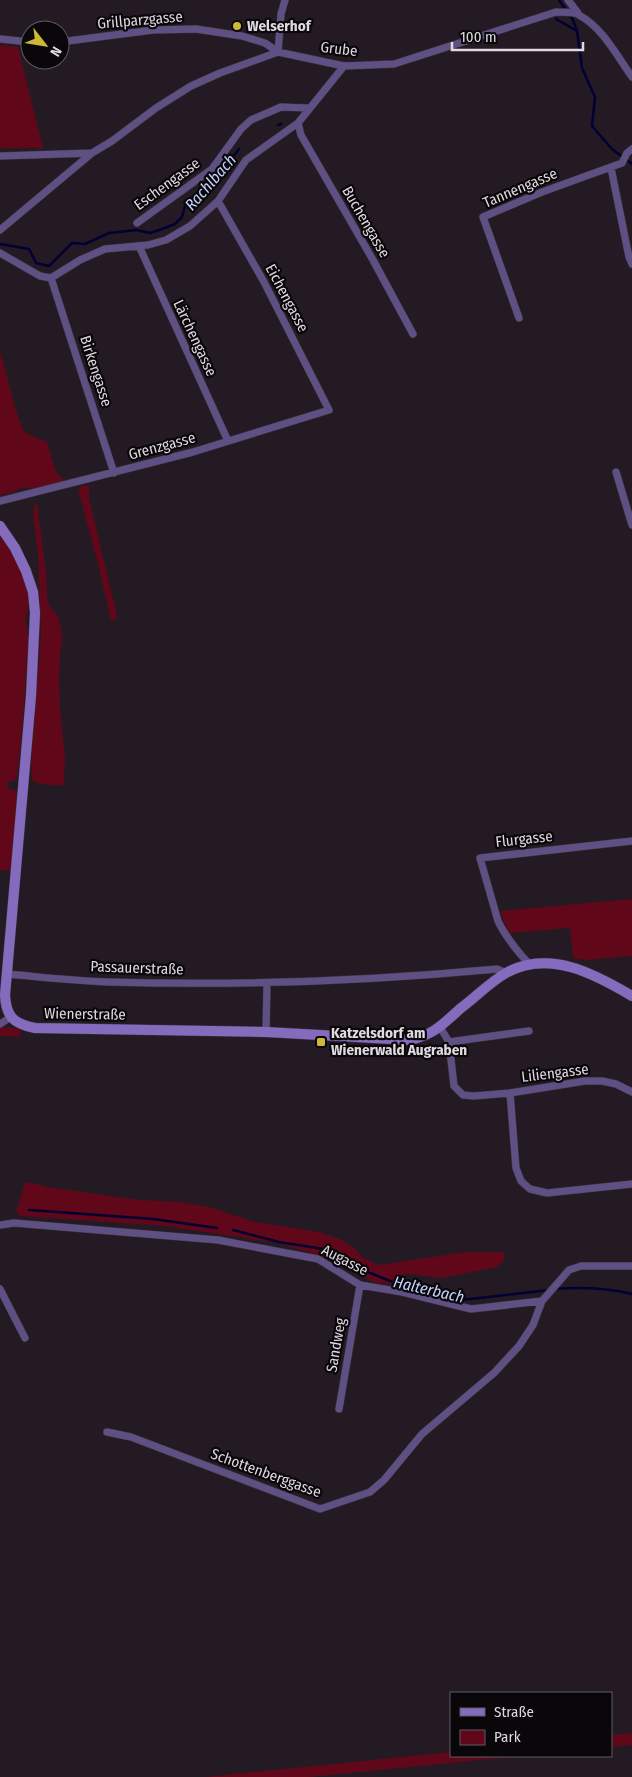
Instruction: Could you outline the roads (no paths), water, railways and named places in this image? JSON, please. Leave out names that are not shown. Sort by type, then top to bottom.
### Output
[{"type":"street","points":[[0,230],[92,153],[112,142],[156,108],[191,86],[220,73],[278,52],[281,14],[285,0]]},
{"type":"street","points":[[568,0],[575,13],[597,29],[610,44],[632,78]]},
{"type":"street","name":"Grube","points":[[278,52],[344,66],[394,64],[556,12],[575,13]]},
{"type":"street","name":"Grillparzgasse","points":[[70,41],[153,30],[196,30],[242,36],[265,43],[278,52]]},
{"type":"street","points":[[0,39],[20,41]]},
{"type":"street","points":[[0,253],[40,276],[51,278],[80,260],[105,249],[139,246],[166,240],[190,226],[218,200],[246,160],[298,123],[308,108],[344,66]]},
{"type":"street","name":"Eschengasse","points":[[137,223],[212,169],[241,129],[251,120],[281,107],[308,108]]},
{"type":"street","name":"Buchengasse","points":[[298,123],[301,135],[413,334]]},
{"type":"street","name":"Tannengasse","points":[[519,318],[483,217],[542,192],[611,168],[622,163],[630,151]]},
{"type":"street","points":[[0,156],[92,153]]},
{"type":"street","points":[[611,168],[629,258],[632,264]]},
{"type":"street","name":"Eichengasse","points":[[218,200],[264,282],[329,410]]},
{"type":"street","name":"Lärchengasse","points":[[139,246],[228,441]]},
{"type":"street","name":"Birkengasse","points":[[51,278],[114,473]]},
{"type":"street","name":"Grenzgasse","points":[[0,501],[193,452],[329,410]]},
{"type":"street","points":[[616,472],[632,525]]},
{"type":"street","points":[[0,526],[15,548],[26,571],[33,592],[35,613],[31,696],[6,974],[5,1005],[11,1017],[0,1024]]},
{"type":"street","name":"Flurgasse","points":[[530,965],[508,940],[500,926],[480,858],[632,841]]},
{"type":"street","name":"Wienerstraße","points":[[11,1017],[20,1024],[35,1028],[266,1032],[410,1040],[425,1036],[440,1027],[506,973],[530,965],[546,963],[572,967],[609,982],[632,996]]},
{"type":"street","name":"Passauerstraße","points":[[6,974],[107,982],[267,984],[422,976],[497,969],[506,973]]},
{"type":"street","points":[[266,1032],[267,984]]},
{"type":"street","points":[[440,1027],[449,1042],[529,1031]]},
{"type":"street","name":"Liliengasse","points":[[449,1042],[454,1086],[463,1095],[510,1093],[585,1081],[602,1081],[616,1084],[632,1092]]},
{"type":"street","points":[[510,1093],[516,1168],[520,1181],[530,1189],[547,1194],[632,1184]]},
{"type":"street","name":"Augasse","points":[[0,1225],[14,1223],[218,1240],[318,1259],[360,1286],[402,1292],[471,1309],[544,1299]]},
{"type":"street","points":[[544,1299],[569,1270],[581,1266],[632,1266]]},
{"type":"street","name":"Sandweg","points":[[339,1409],[360,1286]]},
{"type":"street","points":[[0,1289],[25,1338]]},
{"type":"street","name":"Schottenberggasse","points":[[107,1432],[131,1437],[320,1509],[370,1492],[384,1480],[422,1434],[494,1373],[520,1346],[533,1325],[544,1299]]},
{"type":"waterway","points":[[559,0],[573,20],[577,31],[582,68],[595,97],[592,126],[612,149],[632,164]]},
{"type":"waterway","name":"Rachlbach","points":[[556,19],[577,31]]},
{"type":"waterway","name":"Rachlbach","points":[[0,244],[29,249],[36,263],[49,266],[72,243],[85,244],[109,233],[136,230],[150,233],[175,224],[182,217],[185,206],[205,191],[239,149]]},
{"type":"waterway","name":"Halterbach","points":[[29,1210],[153,1219],[217,1228]]},
{"type":"waterway","name":"Halterbach","points":[[233,1230],[279,1242],[323,1249],[358,1268],[400,1285],[461,1300],[549,1290]]},
{"type":"waterway","name":"Halterbach","points":[[554,1289],[613,1290],[632,1294]]},
{"type":"place","name":"Welserhof","points":[[237,26]]},
{"type":"place","name":"Katzelsdorf am Wienerwald Augraben","points":[[321,1042]]}]
